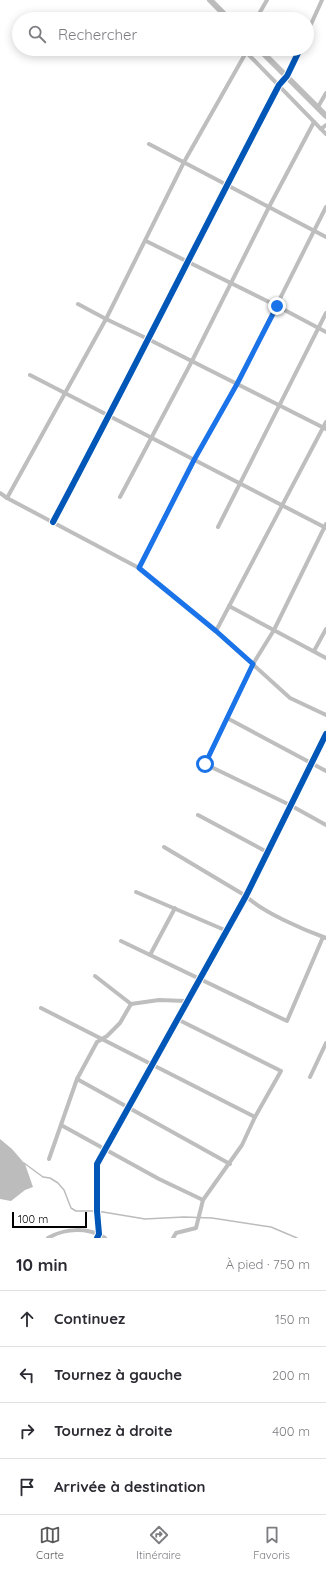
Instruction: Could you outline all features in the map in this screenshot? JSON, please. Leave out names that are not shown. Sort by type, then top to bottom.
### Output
[{"type":"main road","points":[[210,0],[222,12]]},
{"type":"main road","points":[[266,56],[326,116]]},
{"type":"street","points":[[260,12],[266,0]]},
{"type":"street","points":[[314,18],[322,0]]},
{"type":"street","points":[[7,498],[106,319],[184,162],[244,56]]},
{"type":"street","points":[[252,56],[326,134]]},
{"type":"street","points":[[53,522],[109,416],[226,185],[279,85],[287,76],[297,56]]},
{"type":"street","points":[[318,107],[326,93]]},
{"type":"street","points":[[120,497],[192,361],[269,207],[314,122]]},
{"type":"street","points":[[321,129],[326,125]]},
{"type":"street","points":[[149,144],[326,237]]},
{"type":"street","points":[[139,568],[194,460],[237,384],[326,207]]},
{"type":"street","points":[[146,241],[326,332]]},
{"type":"street","points":[[78,304],[325,428]]},
{"type":"street","points":[[218,527],[326,313]]},
{"type":"street","points":[[30,375],[240,484],[325,526],[274,630],[253,664],[205,764],[290,805],[326,825]]},
{"type":"street","points":[[216,631],[282,505],[325,428],[326,422]]},
{"type":"street","points":[[0,493],[139,568],[216,631],[290,698],[326,715]]},
{"type":"street","points":[[229,606],[326,658]]},
{"type":"street","points":[[314,651],[326,629]]},
{"type":"street","points":[[227,718],[326,771]]},
{"type":"street","points":[[98,1236],[97,1164],[186,1001],[246,896],[326,734]]},
{"type":"street","points":[[198,815],[268,852]]},
{"type":"street","points":[[121,941],[287,1021],[325,937],[312,933],[254,904],[246,896],[164,847]]},
{"type":"street","points":[[136,892],[227,931]]},
{"type":"street","points":[[150,955],[175,908]]},
{"type":"street","points":[[95,976],[131,1004],[159,1000],[186,1001]]},
{"type":"street","points":[[49,1159],[77,1078],[97,1042],[120,1023],[131,1004]]},
{"type":"street","points":[[41,1008],[255,1117]]},
{"type":"street","points":[[173,1238],[176,1233],[196,1228],[203,1200],[230,1164],[242,1145],[255,1117],[281,1071],[177,1019]]},
{"type":"street","points":[[310,1077],[326,1043]]},
{"type":"street","points":[[77,1078],[230,1164]]},
{"type":"street","points":[[61,1125],[105,1150],[203,1200]]},
{"type":"street","points":[[48,1238],[58,1232],[81,1230],[105,1238]]},
{"type":"shaded area","points":[[0,1139],[12,1149],[25,1164],[33,1187],[25,1190],[11,1201],[0,1199]]},
{"type":"waterway","points":[[24,1163],[43,1177],[50,1178],[58,1183],[64,1190],[71,1208],[76,1211],[97,1211],[145,1219],[184,1217],[212,1218],[271,1227],[297,1238]]},
{"type":"cycle path","points":[[53,522],[222,194],[279,85],[287,76],[297,56]]},
{"type":"cycle path","points":[[97,1238],[99,1234],[97,1211],[97,1164],[246,896],[326,734]]},
{"type":"route","points":[[205,764],[253,664],[216,631],[139,568],[194,460],[237,384],[277,306]]}]
